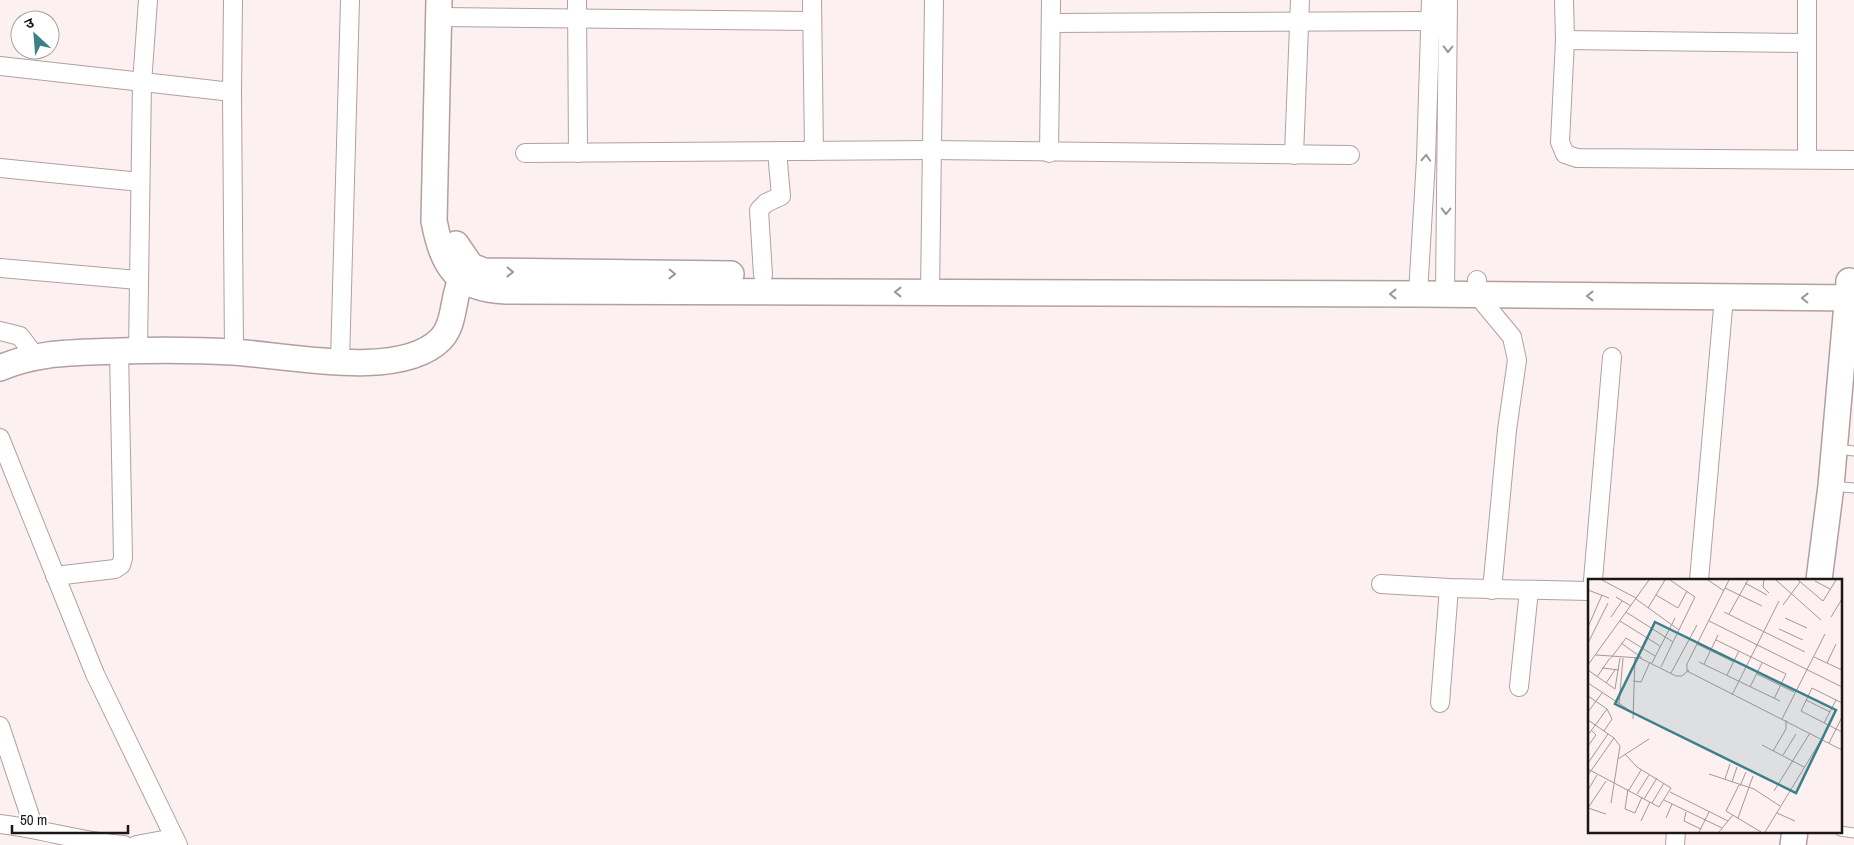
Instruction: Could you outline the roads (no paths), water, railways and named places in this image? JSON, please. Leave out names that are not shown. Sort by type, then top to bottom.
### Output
[{"type":"street","points":[[55,576],[115,569],[120,566],[123,558],[128,351],[138,280],[142,83],[148,0]]},
{"type":"street","points":[[233,0],[234,352]]},
{"type":"street","points":[[340,361],[350,0]]},
{"type":"street","points":[[812,0],[814,151]]},
{"type":"street","points":[[930,284],[934,0]]},
{"type":"street","points":[[1049,153],[1051,0]]},
{"type":"street","points":[[1294,155],[1300,0]]},
{"type":"street","points":[[1419,286],[1426,159],[1431,0]]},
{"type":"street","points":[[1446,287],[1448,0]]},
{"type":"street","points":[[1564,0],[1565,40],[1560,142],[1565,154],[1577,158],[1854,160]]},
{"type":"street","points":[[1807,159],[1808,0]]},
{"type":"street","points":[[812,21],[577,9],[447,9],[450,219],[454,238],[466,272],[476,287],[506,291],[930,284],[1419,286],[1724,297],[1851,290]]},
{"type":"street","points":[[577,9],[578,153]]},
{"type":"street","points":[[1051,23],[1431,21]]},
{"type":"street","points":[[1565,40],[1808,43]]},
{"type":"street","points":[[0,66],[232,92]]},
{"type":"street","points":[[525,153],[931,150],[1049,153],[1350,155]]},
{"type":"street","points":[[763,275],[759,210],[766,202],[781,196],[776,151]]},
{"type":"street","points":[[0,168],[140,182]]},
{"type":"street","points":[[0,268],[138,280]]},
{"type":"street","points":[[0,368],[20,359],[54,353],[128,351],[234,352],[289,359],[391,362],[427,351],[443,337],[451,319],[466,272]]},
{"type":"street","points":[[466,272],[763,275],[930,284]]},
{"type":"street","points":[[1477,288],[1851,290]]},
{"type":"street","points":[[1477,288],[1512,337],[1517,360],[1507,430],[1492,590]]},
{"type":"street","points":[[1819,579],[1843,487],[1842,394],[1851,290]]},
{"type":"street","points":[[1699,579],[1724,297]]},
{"type":"street","points":[[0,331],[20,336],[35,356]]},
{"type":"street","points":[[1593,579],[1612,357]]},
{"type":"street","points":[[0,438],[95,674],[176,842],[136,845]]},
{"type":"street","points":[[1380,584],[1492,590],[1588,591]]},
{"type":"street","points":[[1440,703],[1449,588]]},
{"type":"street","points":[[1519,687],[1529,590]]},
{"type":"street","points":[[0,726],[34,828]]},
{"type":"street","points":[[0,824],[34,828],[101,843],[124,845]]},
{"type":"street","points":[[1675,845],[1676,832]]},
{"type":"street","points":[[1793,845],[1794,832]]}]
